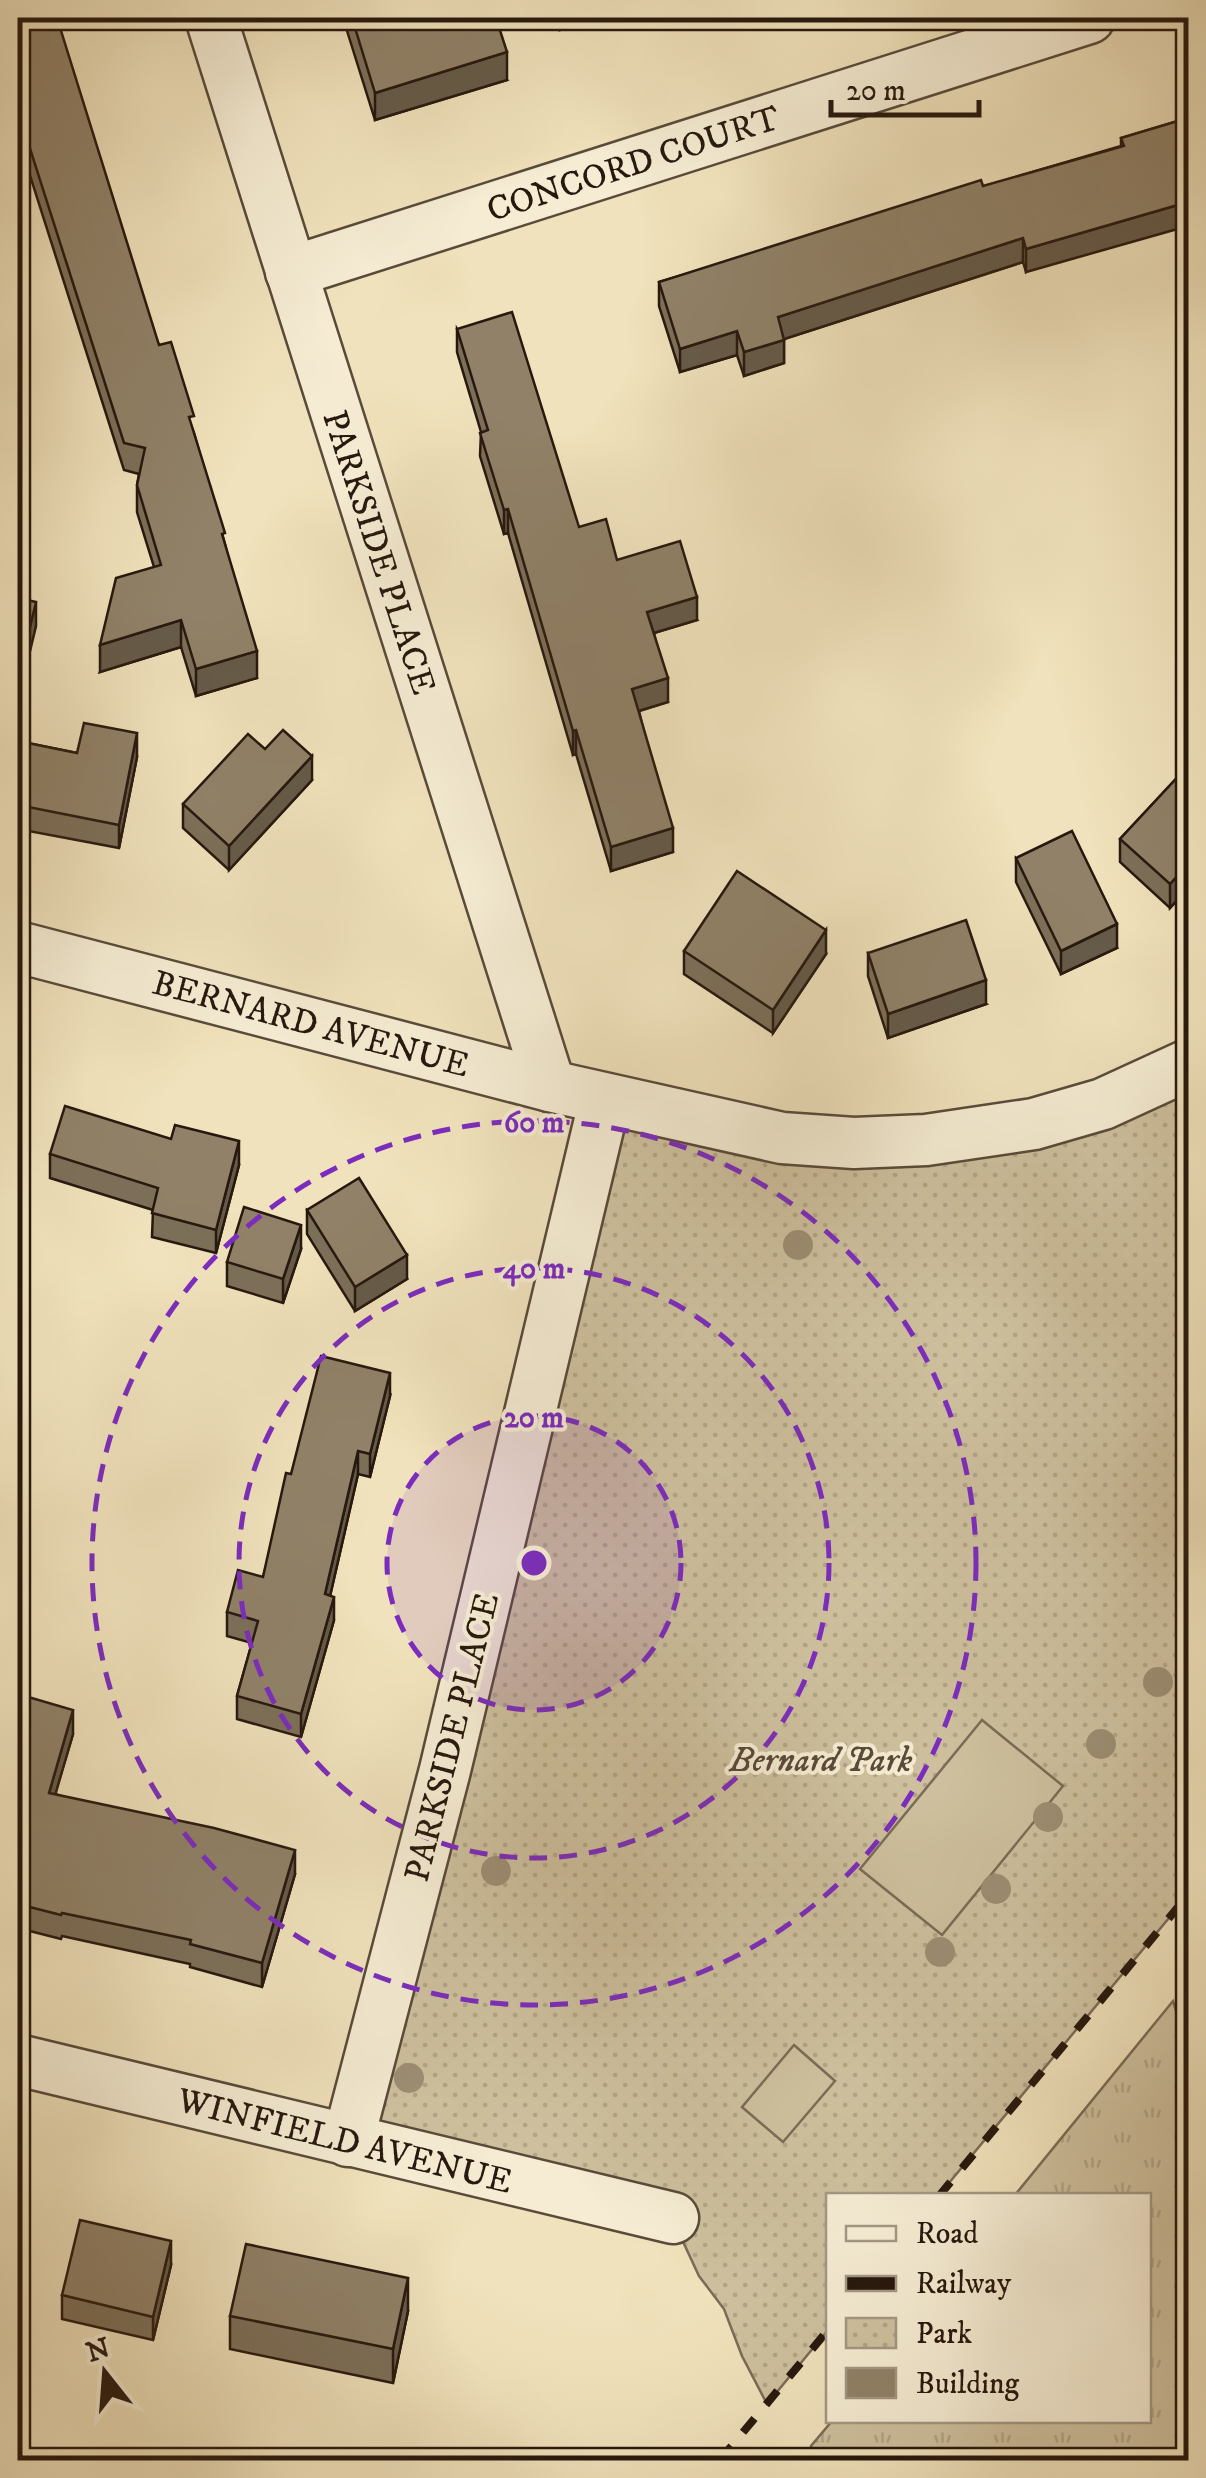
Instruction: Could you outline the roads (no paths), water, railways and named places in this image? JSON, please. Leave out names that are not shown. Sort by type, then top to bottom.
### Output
[{"type":"street","name":"PARKSIDE PLACE","points":[[211,18],[550,1086]]},
{"type":"street","name":"CONCORD COURT","points":[[291,272],[1088,18]]},
{"type":"street","name":"BERNARD AVENUE","points":[[18,947],[550,1086],[782,1138],[854,1143],[926,1140],[1034,1124],[1104,1104],[1188,1065]]},
{"type":"street","name":"PARKSIDE PLACE","points":[[348,2141],[445,1770],[605,1099]]},
{"type":"street","name":"WINFIELD AVENUE","points":[[18,2060],[672,2218]]},
{"type":"railway","points":[[941,2193],[1188,1895]]},
{"type":"railway","points":[[720,2460],[826,2332]]},
{"type":"park label","name":"Bernard Park","points":[[821,1759]]}]
